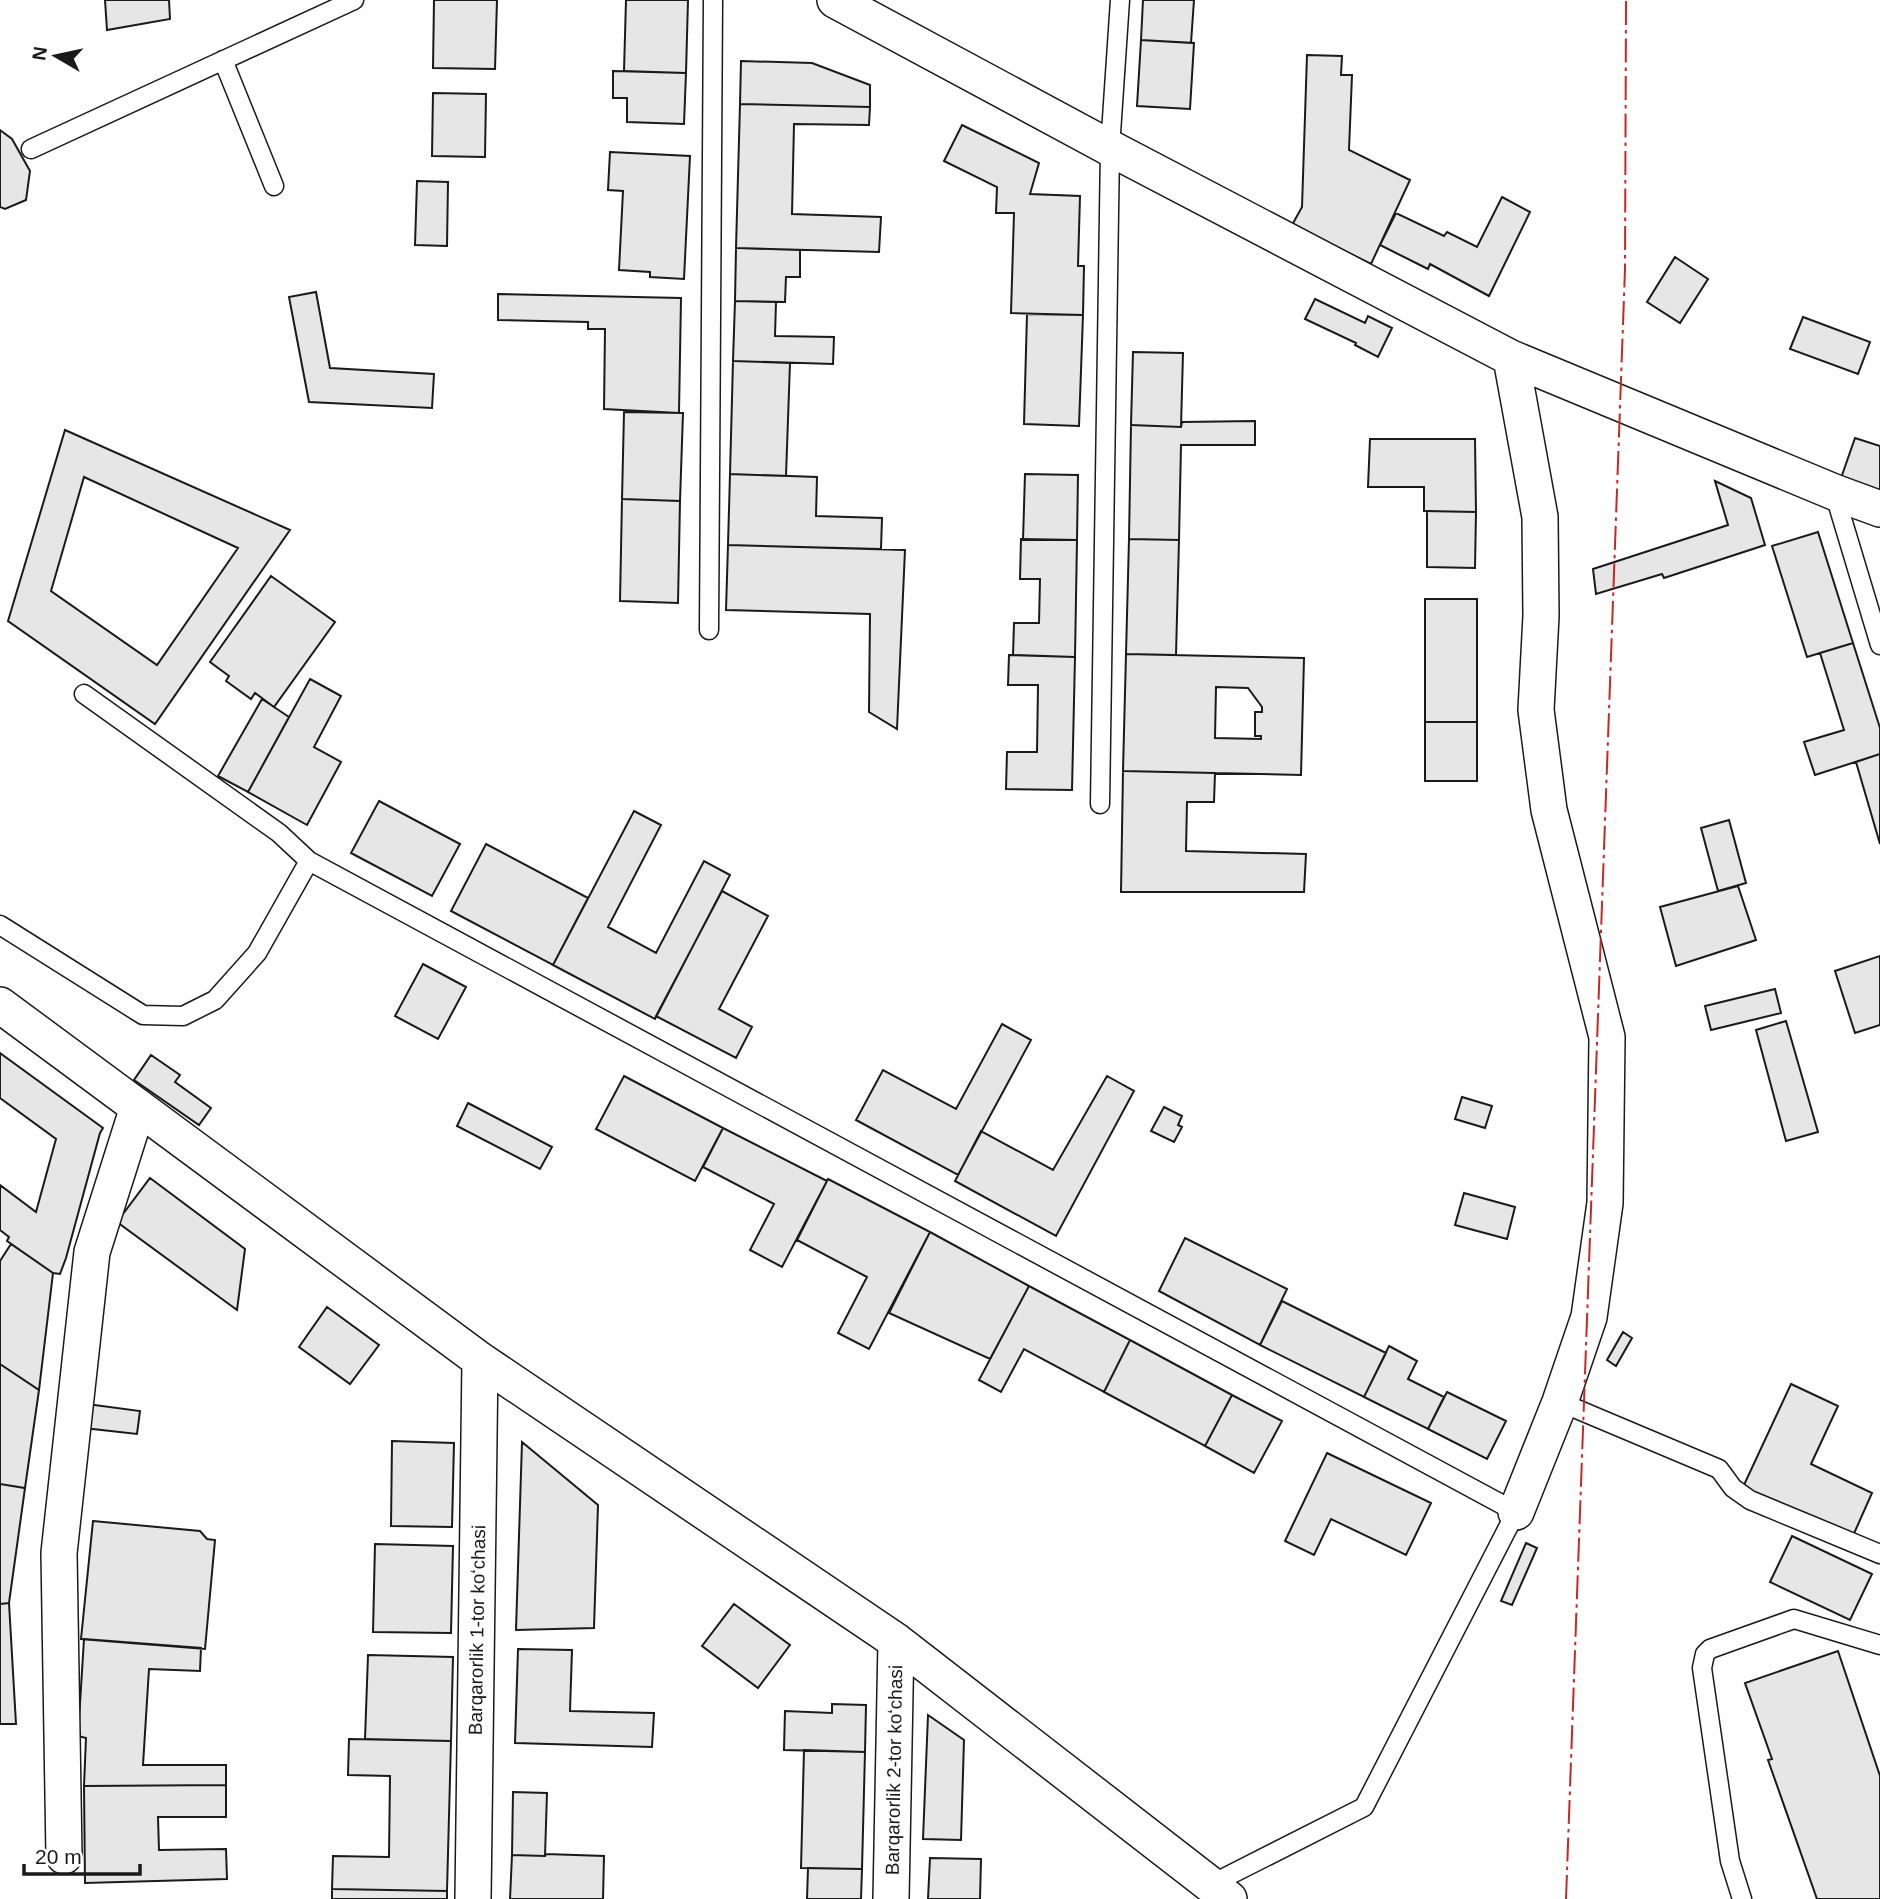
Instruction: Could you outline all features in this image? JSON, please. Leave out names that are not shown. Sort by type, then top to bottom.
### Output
[{"type":"street","points":[[835,0],[1511,358],[1880,509]]},
{"type":"street","points":[[1511,358],[1540,517],[1541,616],[1536,710],[1549,810],[1607,1037],[1605,1203],[1589,1317],[1560,1402],[1516,1512]]},
{"type":"street","points":[[0,1005],[480,1360],[896,1641],[1220,1892]]},
{"type":"street","points":[[64,1856],[59,1553],[92,1252],[138,1107]]},
{"type":"street","name":"Barqarorlik 1-tor koʻchasi","points":[[473,1899],[480,1360]]},
{"type":"street","name":"Barqarorlik 2-tor koʻchasi","points":[[891,1899],[896,1641]]},
{"type":"lane","points":[[32,149],[354,0]]},
{"type":"lane","points":[[709,630],[713,0]]},
{"type":"lane","points":[[1100,804],[1110,148],[1120,0]]},
{"type":"lane","points":[[223,60],[275,186]]},
{"type":"lane","points":[[1834,492],[1880,645]]},
{"type":"lane","points":[[84,694],[279,834],[309,862],[1516,1512],[1364,1807],[1220,1892]]},
{"type":"lane","points":[[0,925],[143,1015],[183,1016],[215,1000],[257,953],[309,862]]},
{"type":"lane","points":[[1560,1402],[1719,1469],[1733,1488],[1750,1500],[1880,1554]]},
{"type":"lane","points":[[1742,1899],[1730,1861],[1702,1668],[1704,1654],[1710,1649],[1794,1619],[1880,1645]]},
{"type":"building","points":[[105,0],[169,0],[170,19],[107,30]]},
{"type":"building","points":[[434,0],[497,0],[495,69],[433,68]]},
{"type":"building","points":[[626,0],[688,0],[686,73],[624,71]]},
{"type":"building","points":[[1143,0],[1194,0],[1191,43],[1141,40]]},
{"type":"building","points":[[1141,40],[1194,43],[1190,109],[1137,106]]},
{"type":"building","points":[[1307,55],[1342,56],[1341,75],[1352,75],[1349,150],[1410,180],[1371,264],[1292,225],[1302,207]]},
{"type":"building","points":[[741,61],[812,63],[870,85],[870,107],[740,104]]},
{"type":"building","points":[[613,71],[686,73],[684,124],[627,122],[627,98],[613,98]]},
{"type":"building","points":[[433,93],[486,94],[485,157],[432,156]]},
{"type":"building","points":[[740,104],[870,107],[869,125],[794,124],[792,214],[881,217],[879,252],[736,248]]},
{"type":"building","points":[[962,125],[1039,163],[1030,194],[1080,196],[1078,266],[1084,266],[1083,315],[1011,313],[1014,213],[996,213],[997,187],[944,161]]},
{"type":"building","points":[[0,130],[12,139],[30,171],[26,200],[5,209],[0,207]]},
{"type":"building","points":[[610,152],[690,156],[684,279],[650,277],[650,272],[619,270],[623,191],[608,190]]},
{"type":"building","points":[[417,181],[448,182],[447,246],[415,245]]},
{"type":"building","points":[[1502,197],[1530,212],[1489,296],[1430,264],[1428,269],[1380,245],[1396,213],[1444,236],[1447,232],[1477,247]]},
{"type":"building","points":[[736,248],[800,250],[800,277],[786,277],[785,302],[735,301]]},
{"type":"building","points":[[1675,257],[1708,279],[1680,323],[1647,302]]},
{"type":"building","points":[[316,292],[330,368],[434,374],[432,408],[309,402],[289,297]]},
{"type":"building","points":[[498,294],[681,298],[679,413],[604,409],[605,329],[588,329],[588,322],[498,320]]},
{"type":"building","points":[[1315,299],[1365,323],[1368,316],[1392,328],[1378,357],[1355,345],[1356,343],[1305,319]]},
{"type":"building","points":[[735,301],[776,302],[775,336],[834,337],[833,364],[733,361]]},
{"type":"building","points":[[1027,314],[1083,315],[1079,426],[1024,424]]},
{"type":"building","points":[[1803,317],[1870,342],[1858,374],[1790,349]]},
{"type":"building","points":[[1133,352],[1183,353],[1181,427],[1131,425]]},
{"type":"building","points":[[733,361],[790,363],[786,476],[730,474]]},
{"type":"building","points":[[624,412],[683,413],[680,501],[622,499]]},
{"type":"building","points":[[1255,421],[1255,445],[1181,445],[1179,540],[1129,539],[1131,425],[1181,427],[1182,422]]},
{"type":"building","points":[[65,430],[290,530],[155,724],[8,621]],"holes":[[[84,477],[238,548],[157,665],[51,591]]]},
{"type":"building","points":[[1855,438],[1880,446],[1880,494],[1840,481]]},
{"type":"building","points":[[1370,439],[1475,439],[1476,512],[1424,511],[1424,487],[1368,487]]},
{"type":"building","points":[[730,474],[817,477],[816,516],[882,518],[881,549],[728,545]]},
{"type":"building","points":[[1025,474],[1078,475],[1077,540],[1023,540]]},
{"type":"building","points":[[1715,481],[1751,498],[1765,545],[1664,578],[1662,574],[1596,594],[1593,569],[1728,525]]},
{"type":"building","points":[[622,499],[680,501],[678,603],[620,601]]},
{"type":"building","points":[[1427,511],[1476,512],[1475,568],[1427,567]]},
{"type":"building","points":[[1818,532],[1853,643],[1807,657],[1772,546]]},
{"type":"building","points":[[1021,539],[1077,540],[1075,657],[1013,655],[1014,623],[1039,623],[1040,579],[1020,579]]},
{"type":"building","points":[[1129,539],[1179,540],[1176,655],[1126,654]]},
{"type":"building","points":[[728,545],[905,550],[897,729],[869,712],[870,614],[726,610]]},
{"type":"building","points":[[271,576],[335,622],[274,707],[255,693],[251,699],[226,681],[229,676],[210,662]]},
{"type":"building","points":[[1425,599],[1477,599],[1477,722],[1425,722]]},
{"type":"building","points":[[1853,643],[1880,728],[1880,754],[1815,775],[1804,742],[1844,730],[1820,653]]},
{"type":"building","points":[[1126,654],[1304,658],[1301,775],[1123,771]],"holes":[[[1216,687],[1248,688],[1262,707],[1262,712],[1255,712],[1255,736],[1261,736],[1261,739],[1215,738]]]},
{"type":"building","points":[[1009,655],[1075,657],[1072,790],[1006,789],[1007,752],[1037,752],[1038,685],[1008,685]]},
{"type":"building","points":[[310,679],[341,696],[314,747],[341,762],[307,825],[248,792]]},
{"type":"building","points":[[262,699],[289,717],[248,792],[218,776]]},
{"type":"building","points":[[1425,722],[1477,722],[1477,781],[1425,781]]},
{"type":"building","points":[[1880,754],[1880,844],[1856,762]]},
{"type":"building","points":[[1123,771],[1215,773],[1214,802],[1187,802],[1186,851],[1306,854],[1304,892],[1121,892]]},
{"type":"building","points":[[379,801],[460,844],[432,896],[351,853]]},
{"type":"building","points":[[634,811],[661,825],[608,927],[656,953],[704,861],[730,875],[655,1019],[553,965]]},
{"type":"building","points":[[1729,820],[1746,883],[1718,891],[1701,828]]},
{"type":"building","points":[[486,844],[588,898],[553,965],[451,911]]},
{"type":"building","points":[[1738,886],[1756,940],[1676,966],[1660,907]]},
{"type":"building","points":[[722,891],[768,916],[719,1009],[752,1027],[736,1058],[656,1016]]},
{"type":"building","points":[[1880,956],[1880,1025],[1855,1033],[1835,971]]},
{"type":"building","points":[[423,964],[466,987],[438,1039],[395,1016]]},
{"type":"building","points":[[1775,989],[1781,1013],[1711,1030],[1705,1006]]},
{"type":"building","points":[[1786,1021],[1818,1132],[1786,1141],[1756,1030]]},
{"type":"building","points":[[1002,1024],[1031,1040],[958,1175],[856,1120],[883,1070],[956,1109]]},
{"type":"building","points":[[0,1053],[103,1128],[60,1274],[53,1273],[7,1241],[9,1237],[0,1230],[0,1185],[36,1212],[56,1139],[0,1098]]},
{"type":"building","points":[[151,1055],[180,1075],[175,1082],[211,1108],[199,1125],[134,1080]]},
{"type":"building","points":[[624,1076],[723,1128],[695,1181],[596,1129]]},
{"type":"building","points":[[1107,1076],[1134,1091],[1056,1236],[955,1181],[981,1131],[1053,1170]]},
{"type":"building","points":[[1462,1097],[1492,1106],[1485,1128],[1455,1119]]},
{"type":"building","points":[[468,1103],[552,1147],[540,1169],[457,1126]]},
{"type":"building","points":[[1164,1107],[1182,1116],[1178,1125],[1182,1127],[1174,1142],[1151,1131]]},
{"type":"building","points":[[723,1128],[827,1181],[782,1267],[750,1250],[774,1204],[703,1167]]},
{"type":"building","points":[[150,1178],[245,1249],[237,1310],[117,1222]]},
{"type":"building","points":[[828,1179],[930,1232],[869,1349],[838,1333],[867,1277],[797,1240]]},
{"type":"building","points":[[1464,1193],[1515,1207],[1507,1239],[1455,1225]]},
{"type":"building","points":[[930,1232],[1029,1286],[990,1359],[889,1313]]},
{"type":"building","points":[[1185,1238],[1287,1289],[1260,1345],[1159,1291]]},
{"type":"building","points":[[11,1244],[53,1273],[39,1390],[0,1364],[0,1261]]},
{"type":"building","points":[[1029,1286],[1130,1340],[1104,1392],[1024,1349],[1001,1392],[979,1380]]},
{"type":"building","points":[[1282,1301],[1386,1353],[1364,1397],[1260,1345]]},
{"type":"building","points":[[327,1307],[379,1345],[350,1384],[299,1347]]},
{"type":"building","points":[[1623,1332],[1632,1338],[1616,1366],[1607,1360]]},
{"type":"building","points":[[1130,1340],[1232,1395],[1205,1446],[1104,1392]]},
{"type":"building","points":[[1389,1346],[1417,1361],[1408,1379],[1444,1397],[1428,1429],[1364,1397]]},
{"type":"building","points":[[0,1364],[39,1390],[25,1488],[0,1484]]},
{"type":"building","points":[[1791,1384],[1838,1406],[1811,1464],[1872,1493],[1852,1538],[1743,1487]]},
{"type":"building","points":[[1447,1392],[1506,1421],[1487,1459],[1428,1429]]},
{"type":"building","points":[[1232,1395],[1282,1421],[1254,1473],[1205,1446]]},
{"type":"building","points":[[87,1404],[140,1411],[137,1434],[84,1428]]},
{"type":"building","points":[[392,1441],[454,1443],[452,1527],[391,1526]]},
{"type":"building","points":[[522,1442],[598,1505],[594,1628],[516,1630]]},
{"type":"building","points":[[1327,1453],[1431,1503],[1406,1555],[1331,1519],[1314,1555],[1285,1541]]},
{"type":"building","points":[[0,1484],[25,1488],[9,1603],[0,1604]]},
{"type":"building","points":[[93,1521],[200,1531],[207,1539],[215,1540],[205,1649],[81,1639]]},
{"type":"building","points":[[1792,1536],[1872,1574],[1850,1620],[1770,1582]]},
{"type":"building","points":[[1526,1543],[1537,1548],[1512,1605],[1501,1601]]},
{"type":"building","points":[[375,1544],[453,1546],[451,1633],[373,1632]]},
{"type":"building","points":[[9,1603],[16,1724],[0,1724],[0,1604]]},
{"type":"building","points":[[734,1604],[790,1645],[758,1688],[702,1646]]},
{"type":"building","points":[[84,1639],[201,1648],[200,1671],[149,1669],[143,1765],[226,1765],[226,1785],[84,1786],[86,1738],[78,1736]]},
{"type":"building","points":[[518,1649],[572,1650],[570,1711],[654,1713],[652,1747],[515,1743]]},
{"type":"building","points":[[1838,1651],[1880,1776],[1880,1899],[1817,1899],[1768,1760],[1772,1759],[1745,1683]]},
{"type":"building","points":[[368,1655],[453,1657],[451,1741],[365,1739]]},
{"type":"building","points":[[832,1704],[866,1705],[865,1752],[784,1750],[785,1711],[832,1713]]},
{"type":"building","points":[[928,1715],[964,1740],[961,1840],[923,1839]]},
{"type":"building","points":[[349,1739],[451,1741],[447,1891],[332,1889],[333,1856],[389,1857],[390,1776],[348,1775]]},
{"type":"building","points":[[804,1750],[865,1752],[862,1869],[801,1868]]},
{"type":"building","points":[[226,1785],[226,1817],[158,1817],[159,1850],[226,1849],[227,1879],[85,1883],[84,1786]]},
{"type":"building","points":[[513,1792],[547,1793],[545,1856],[512,1855]]},
{"type":"building","points":[[512,1855],[604,1856],[603,1899],[510,1899]]},
{"type":"building","points":[[930,1858],[981,1859],[980,1899],[928,1899]]},
{"type":"building","points":[[808,1868],[862,1869],[861,1899],[807,1899]]},
{"type":"building","points":[[332,1889],[447,1891],[447,1899],[332,1899]]},
{"type":"power","points":[[1566,1899],[1625,269],[1626,0]]}]
